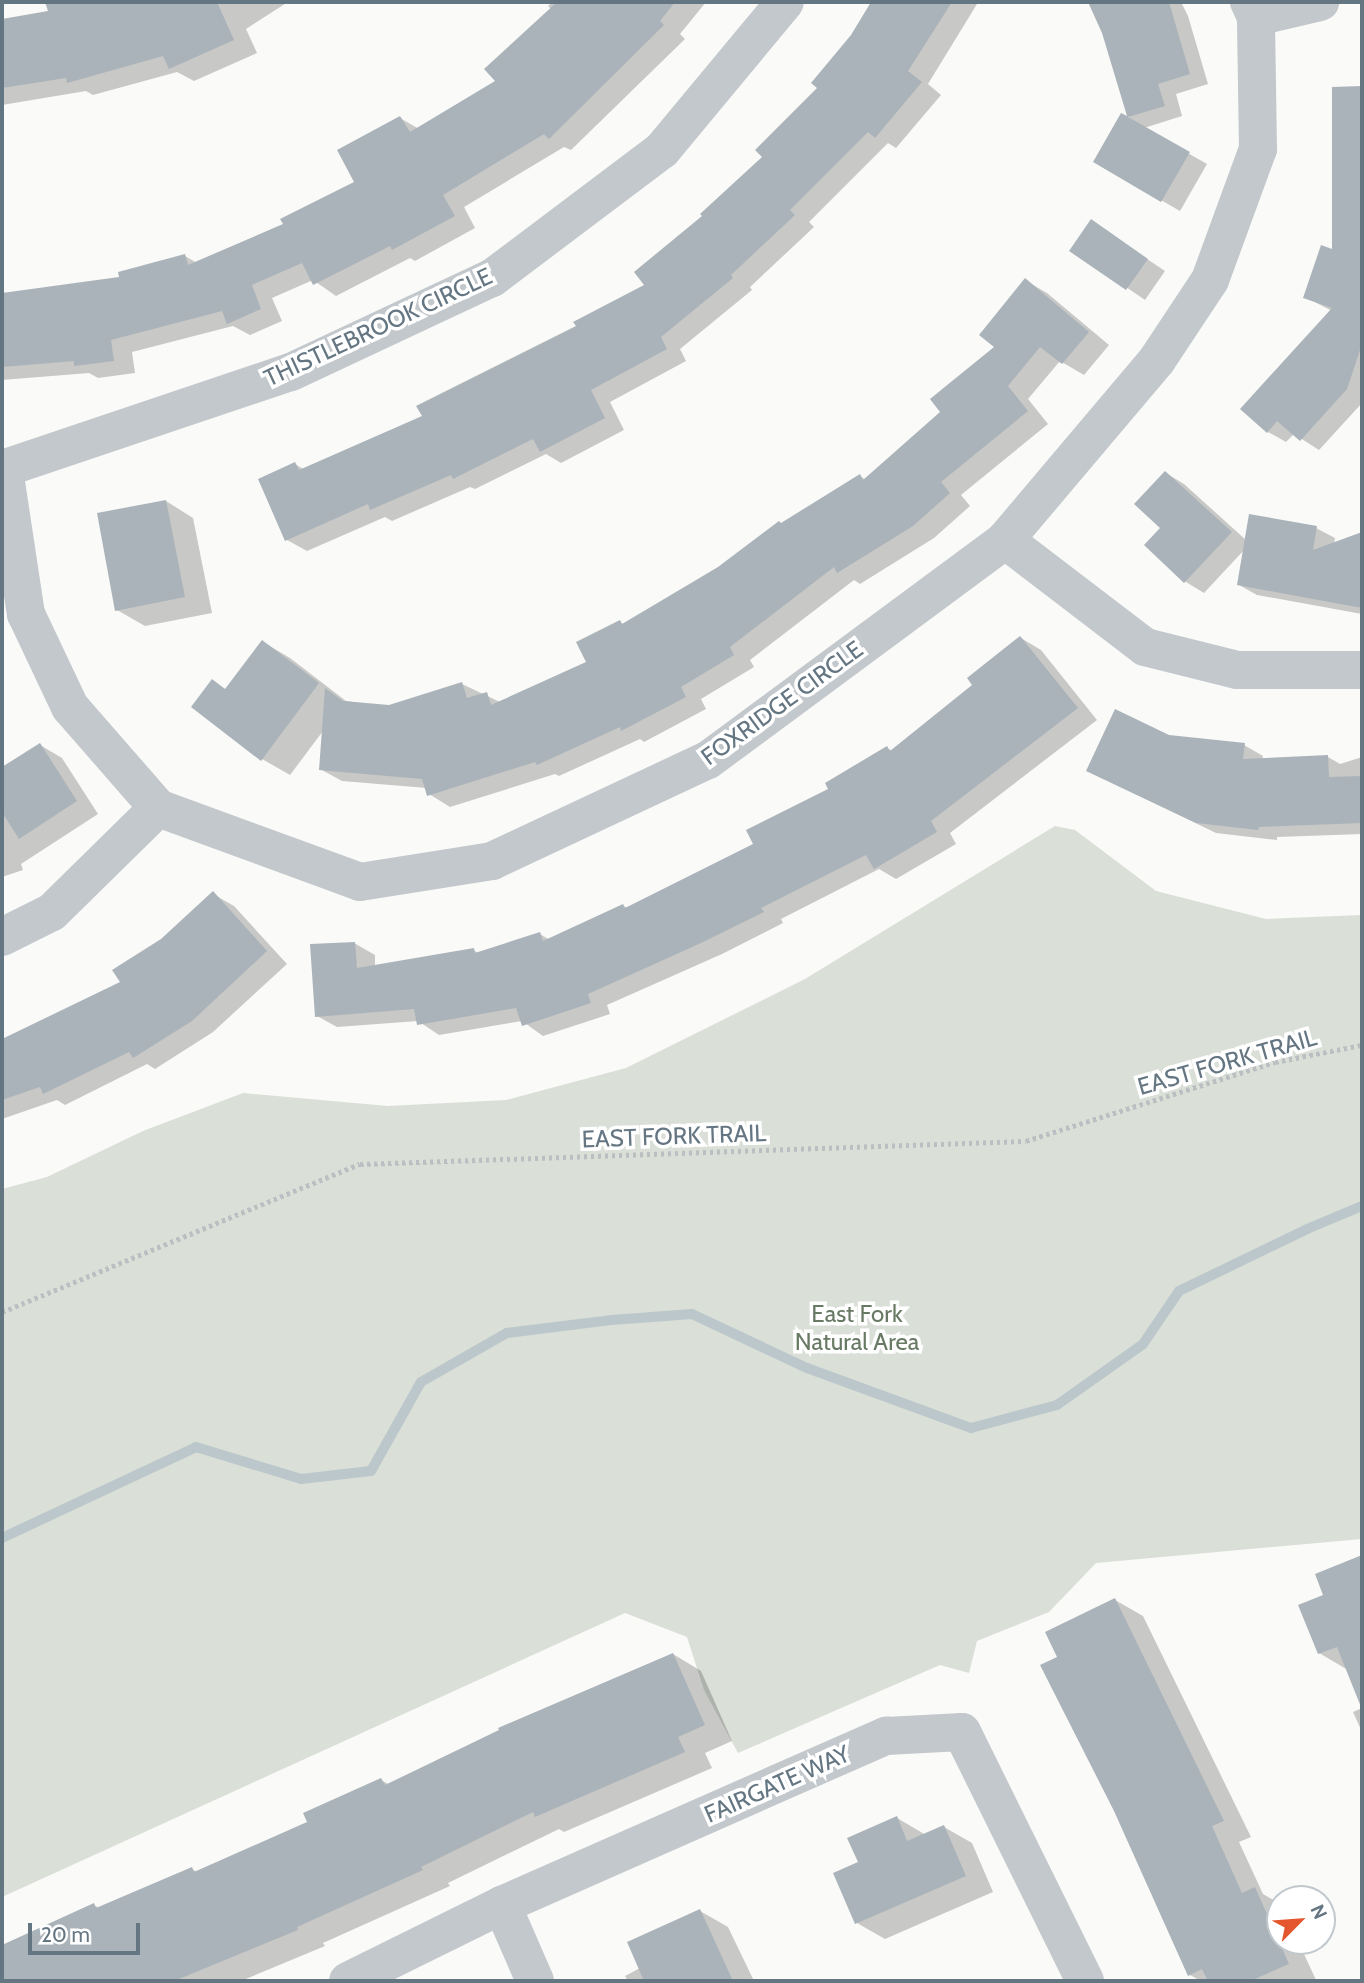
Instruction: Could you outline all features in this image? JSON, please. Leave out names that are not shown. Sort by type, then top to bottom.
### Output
[{"type":"street","name":"THISTLEBROOK CIRCLE","points":[[3,469],[291,372],[492,278],[662,150],[785,2]]},
{"type":"street","points":[[1253,10],[1320,2]]},
{"type":"street","name":"FOXRIDGE CIRCLE","points":[[3,469],[26,614],[70,707],[158,808],[360,882],[492,861],[708,760],[1005,540],[1157,360],[1210,280],[1258,149],[1253,10]]},
{"type":"street","points":[[1005,540],[1145,648],[1237,670],[1362,670]]},
{"type":"street","points":[[2,937],[52,912],[158,808]]},
{"type":"street","name":"FAIRGATE WAY","points":[[348,1981],[502,1905],[886,1736],[961,1732],[1085,1981]]},
{"type":"street","points":[[502,1905],[535,1981]]},
{"type":"path","name":"EAST FORK TRAIL","points":[[2,1312],[360,1164],[1026,1141],[1275,1062],[1362,1045]]},
{"type":"green space","name":"East Fork Natural Area","points":[[1055,826],[1075,830],[1156,891],[1266,919],[1362,915],[1362,1539],[1096,1563],[1049,1612],[977,1641],[969,1673],[940,1665],[738,1753],[704,1690],[687,1637],[625,1613],[2,1897],[2,1189],[47,1177],[143,1131],[243,1093],[388,1106],[506,1100],[626,1068],[805,979]]},
{"type":"building","points":[[45,2],[217,2],[234,40],[169,69],[163,56],[67,83],[66,78],[2,88],[2,19],[48,11]]},
{"type":"building","points":[[557,2],[675,2],[660,21],[664,25],[549,139],[544,134],[443,195],[455,216],[392,250],[390,246],[313,285],[302,263],[252,285],[261,309],[227,324],[222,311],[111,340],[114,361],[74,366],[74,361],[2,367],[2,293],[119,277],[118,272],[185,254],[188,265],[283,224],[280,219],[354,182],[337,150],[400,116],[410,132],[495,81],[484,69]]},
{"type":"building","points":[[871,2],[952,2],[908,71],[922,82],[875,138],[868,132],[790,210],[795,215],[731,275],[733,278],[661,337],[667,349],[591,390],[605,418],[540,452],[533,439],[453,479],[451,475],[370,510],[368,504],[285,541],[258,479],[295,462],[299,470],[422,416],[416,406],[576,326],[573,322],[644,285],[634,272],[702,216],[700,214],[762,157],[755,150],[817,88],[811,83],[851,35]]},
{"type":"building","points":[[1088,2],[1169,2],[1190,74],[1158,84],[1165,106],[1128,117],[1190,152],[1161,202],[1093,162],[1121,113],[1127,116],[1102,33]]},
{"type":"building","points":[[1362,86],[1362,344],[1347,389],[1300,441],[1277,421],[1267,433],[1240,409],[1332,308],[1303,298],[1321,245],[1332,249],[1332,87]]},
{"type":"building","points":[[1091,219],[1148,259],[1126,290],[1069,251]]},
{"type":"building","points":[[1025,278],[1089,332],[1062,364],[1040,347],[1008,386],[1028,411],[941,482],[950,493],[913,526],[837,573],[834,567],[730,647],[734,655],[681,687],[686,697],[621,731],[620,727],[537,765],[535,762],[427,796],[422,779],[319,770],[325,688],[343,701],[389,705],[462,682],[467,698],[487,692],[491,705],[586,662],[576,642],[620,620],[622,624],[718,567],[779,521],[781,523],[860,474],[863,480],[940,412],[930,399],[994,347],[979,335]]},
{"type":"building","points":[[1165,471],[1232,532],[1184,583],[1144,545],[1160,528],[1134,504]]},
{"type":"building","points":[[166,500],[185,597],[115,611],[97,513]]},
{"type":"building","points":[[1249,514],[1317,526],[1313,550],[1362,532],[1362,608],[1237,585]]},
{"type":"building","points":[[1020,636],[1078,708],[931,821],[937,832],[874,869],[866,855],[761,908],[764,912],[588,994],[591,1003],[522,1026],[516,1008],[417,1025],[414,1009],[315,1017],[310,944],[355,942],[357,968],[474,948],[475,953],[540,932],[543,941],[623,904],[625,908],[753,844],[746,830],[828,789],[825,783],[887,746],[890,751],[972,685],[967,678]]},
{"type":"building","points":[[262,640],[319,683],[261,761],[191,707],[212,679],[225,689]]},
{"type":"building","points":[[1115,709],[1169,735],[1245,743],[1243,759],[1328,755],[1329,777],[1361,776],[1362,823],[1259,827],[1258,830],[1196,823],[1086,771]]},
{"type":"building","points":[[40,743],[77,801],[19,839],[2,812],[2,767]]},
{"type":"building","points":[[213,891],[267,951],[192,1021],[133,1058],[129,1052],[43,1094],[40,1087],[2,1100],[2,1039],[120,982],[112,970],[161,939]]},
{"type":"building","points":[[1362,1555],[1361,1707],[1337,1647],[1318,1654],[1298,1605],[1323,1595],[1315,1574]]},
{"type":"building","points":[[1115,1598],[1224,1821],[1212,1826],[1242,1893],[1255,1887],[1266,1912],[1266,1955],[1285,1955],[1289,1964],[1250,1981],[1208,1981],[1202,1969],[1188,1976],[1114,1811],[1040,1665],[1057,1657],[1045,1632]]},
{"type":"building","points":[[673,1653],[705,1725],[678,1737],[685,1752],[535,1817],[533,1812],[421,1867],[423,1870],[297,1927],[298,1930],[174,1981],[2,1981],[2,1945],[94,1903],[96,1908],[192,1867],[194,1872],[307,1822],[303,1813],[381,1778],[385,1785],[499,1730],[498,1728]]},
{"type":"building","points":[[897,1816],[907,1841],[944,1825],[966,1876],[855,1924],[833,1873],[858,1862],[847,1838]]},
{"type":"building","points":[[700,1909],[733,1981],[644,1981],[627,1942]]},
{"type":"waterway","points":[[2,1538],[196,1447],[301,1479],[371,1471],[421,1382],[507,1333],[612,1320],[692,1314],[807,1368],[971,1428],[1057,1405],[1143,1344],[1179,1291],[1307,1229],[1362,1206]]}]
